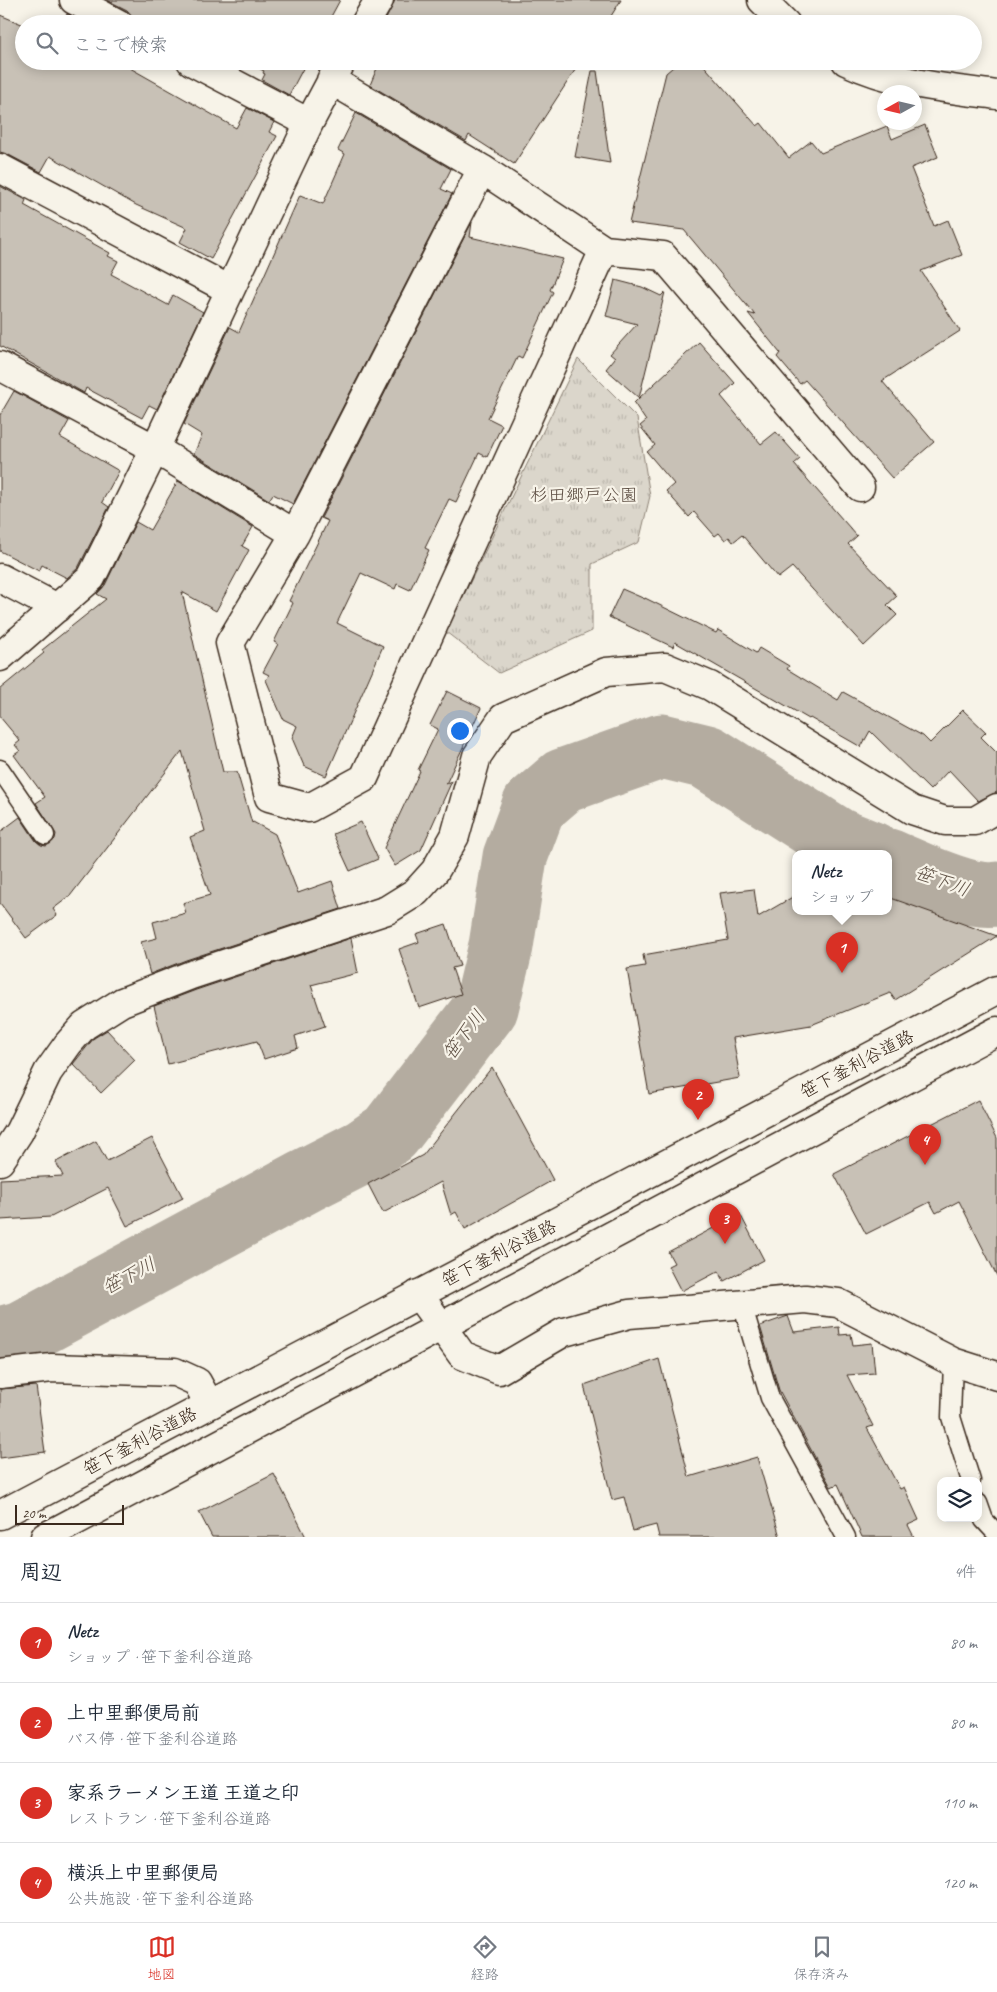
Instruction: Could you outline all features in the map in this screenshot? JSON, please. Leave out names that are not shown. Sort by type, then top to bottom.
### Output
[{"type":"street","points":[[74,0],[102,15]]},
{"type":"street","points":[[370,15],[379,0]]},
{"type":"street","points":[[762,0],[777,15]]},
{"type":"street","points":[[208,70],[309,123]]},
{"type":"street","points":[[866,70],[930,87],[997,95]]},
{"type":"street","points":[[0,657],[91,578],[155,449],[309,123],[336,71],[604,250],[663,256],[860,487]]},
{"type":"street","points":[[0,168],[230,290]]},
{"type":"street","points":[[482,169],[295,534],[230,643],[269,797],[309,808],[364,778],[604,250]]},
{"type":"street","points":[[0,366],[155,449],[295,534]]},
{"type":"street","points":[[0,578],[56,608]]},
{"type":"street","points":[[0,1161],[19,1132],[48,1072],[68,1044],[84,1026],[122,1002],[191,975],[387,910],[416,892],[435,871],[455,836],[477,756],[503,718],[606,672],[665,667],[710,686],[912,810],[945,821],[975,821],[997,808]]},
{"type":"street","name":"笹下釜利谷道路","points":[[0,1515],[997,990]]},
{"type":"street","name":"笹下釜利谷道路","points":[[45,1537],[997,1031]]},
{"type":"street","points":[[418,1294],[462,1355],[499,1370],[564,1332],[619,1316],[806,1299],[838,1304],[953,1362],[997,1376]]},
{"type":"street","points":[[0,1374],[52,1368],[176,1372],[197,1382],[210,1404]]},
{"type":"lane","points":[[0,769],[45,835]]},
{"type":"lane","points":[[742,1304],[770,1398],[846,1537]]},
{"type":"lane","points":[[953,1362],[951,1417],[970,1477]]},
{"type":"lane","points":[[982,1514],[984,1520],[997,1534]]},
{"type":"green space","name":"杉田郷戸公園","points":[[578,359],[637,418],[650,496],[639,542],[592,564],[592,631],[499,673],[446,632]]},
{"type":"building","points":[[107,0],[340,0],[332,15],[131,15],[127,10]]},
{"type":"building","points":[[395,0],[621,0],[612,15],[388,15]]},
{"type":"building","points":[[0,15],[15,21],[15,70],[134,70],[236,128],[247,108],[274,122],[269,132],[277,136],[211,259],[180,242],[187,228],[136,205],[50,156],[41,172],[0,152]]},
{"type":"building","points":[[262,70],[302,70],[289,95],[262,80],[265,74],[263,73],[264,71]]},
{"type":"building","points":[[376,70],[575,70],[514,164],[469,135],[466,141],[370,85]]},
{"type":"building","points":[[670,70],[708,70],[757,126],[761,123],[789,158],[811,141],[821,153],[877,130],[889,130],[892,139],[913,130],[922,130],[922,126],[925,125],[938,157],[911,168],[934,226],[948,220],[962,255],[921,271],[960,331],[882,381],[934,442],[892,478],[805,380],[800,384],[777,357],[780,353],[748,313],[755,315],[684,230],[629,223],[666,73]]},
{"type":"building","points":[[592,71],[597,71],[610,163],[575,157]]},
{"type":"building","points":[[356,113],[451,169],[441,189],[452,194],[293,504],[273,494],[269,500],[194,454],[202,435],[184,424],[230,327],[239,332],[300,195],[323,204],[345,154],[338,150]]},
{"type":"building","points":[[0,186],[26,200],[24,205],[110,253],[108,256],[118,261],[111,274],[168,305],[173,295],[203,312],[157,409],[149,405],[142,418],[86,388],[84,393],[0,346]]},
{"type":"building","points":[[472,222],[470,237],[563,259],[550,290],[553,292],[522,358],[518,356],[488,418],[502,425],[487,457],[479,453],[456,502],[449,499],[425,548],[429,550],[410,590],[397,584],[395,589],[361,573],[337,623],[383,646],[326,776],[304,766],[292,738],[297,726],[283,719],[266,680],[269,675],[263,672],[278,644],[274,642],[293,603],[289,601],[328,521],[321,518]]},
{"type":"building","points":[[615,280],[642,287],[661,296],[665,292],[639,398],[606,369],[615,358],[610,354],[637,324],[606,316]]},
{"type":"building","points":[[699,342],[735,383],[721,396],[761,444],[776,432],[800,459],[794,464],[857,536],[848,544],[897,596],[887,605],[897,615],[864,646],[792,567],[778,578],[742,535],[733,542],[729,537],[725,540],[719,533],[715,536],[694,512],[689,517],[666,491],[674,484],[647,452],[655,445],[640,426],[646,421],[634,403]]},
{"type":"building","points":[[14,391],[69,421],[60,437],[119,471],[102,502],[109,507],[78,568],[67,578],[42,565],[39,571],[0,551],[0,415]]},
{"type":"building","points":[[178,481],[253,527],[242,546],[249,550],[216,611],[182,592],[223,772],[237,772],[252,823],[275,834],[298,893],[332,881],[341,909],[186,960],[150,974],[141,942],[157,938],[153,922],[186,913],[183,903],[210,895],[190,837],[205,831],[182,751],[70,896],[53,909],[57,915],[26,938],[0,903],[0,832],[20,817],[36,841],[41,845],[46,846],[51,843],[55,839],[56,834],[36,803],[45,797],[14,755],[20,751],[15,745],[20,741],[0,717],[0,689],[44,653],[42,650],[106,599],[97,594],[105,585],[136,522],[150,530]]},
{"type":"building","points":[[622,589],[645,598],[716,633],[718,630],[756,653],[759,648],[789,666],[787,669],[838,700],[843,692],[923,736],[930,743],[963,710],[986,732],[981,737],[997,753],[997,792],[978,801],[949,770],[930,790],[870,731],[861,747],[675,642],[673,647],[609,617]]},
{"type":"building","points":[[447,691],[481,708],[446,784],[452,781],[421,850],[395,866],[384,848],[438,729],[430,725]]},
{"type":"building","points":[[361,822],[378,859],[350,871],[333,834]]},
{"type":"building","points":[[754,889],[758,917],[792,897],[792,915],[892,915],[892,898],[997,936],[895,1000],[890,993],[811,1025],[733,1038],[740,1078],[649,1094],[627,969],[645,966],[643,955],[728,940],[720,893]]},
{"type":"building","points":[[446,924],[460,966],[452,968],[461,994],[419,1008],[399,949],[419,942],[416,934]]},
{"type":"building","points":[[351,938],[358,973],[311,985],[325,1026],[295,1036],[298,1048],[264,1059],[257,1041],[168,1064],[154,1006]]},
{"type":"building","points":[[107,1030],[135,1060],[101,1093],[73,1064],[94,1038]]},
{"type":"building","points":[[492,1067],[553,1180],[465,1229],[456,1212],[451,1215],[441,1182],[383,1213],[368,1184],[423,1155]]},
{"type":"building","points":[[978,1100],[997,1138],[997,1276],[959,1201],[936,1213],[930,1202],[866,1234],[834,1174]]},
{"type":"building","points":[[152,1138],[183,1198],[127,1226],[108,1188],[51,1217],[0,1220],[0,1179],[63,1176],[56,1162],[96,1141],[107,1161]]},
{"type":"building","points":[[740,1214],[764,1260],[724,1281],[719,1271],[681,1291],[668,1266],[674,1263],[668,1252]]},
{"type":"building","points":[[788,1316],[794,1332],[839,1327],[840,1335],[851,1334],[853,1345],[872,1343],[875,1373],[847,1375],[873,1426],[867,1428],[900,1489],[904,1487],[919,1520],[908,1525],[914,1537],[862,1537],[838,1484],[831,1487],[779,1390],[760,1326]]},
{"type":"building","points":[[659,1359],[689,1477],[757,1457],[780,1537],[659,1537],[656,1525],[633,1531],[624,1497],[612,1500],[584,1385]]},
{"type":"building","points":[[36,1386],[45,1452],[0,1458],[0,1389]]},
{"type":"building","points":[[274,1474],[306,1537],[212,1537],[199,1512]]},
{"type":"waterway","name":"笹下川","points":[[0,1339],[22,1333],[364,1151],[390,1133],[486,1008],[501,946],[515,857],[534,806],[563,781],[662,746],[707,757],[837,840],[862,850]]},
{"type":"waterway","name":"笹下川","points":[[892,863],[957,889],[985,895],[997,894]]},
{"type":"place","name":"Netz","points":[[842,973]]},
{"type":"place","name":"上中里郵便局前","points":[[698,1120]]},
{"type":"place","name":"横浜上中里郵便局","points":[[925,1165]]},
{"type":"place","name":"家系ラーメン王道 王道之印","points":[[725,1244]]}]
